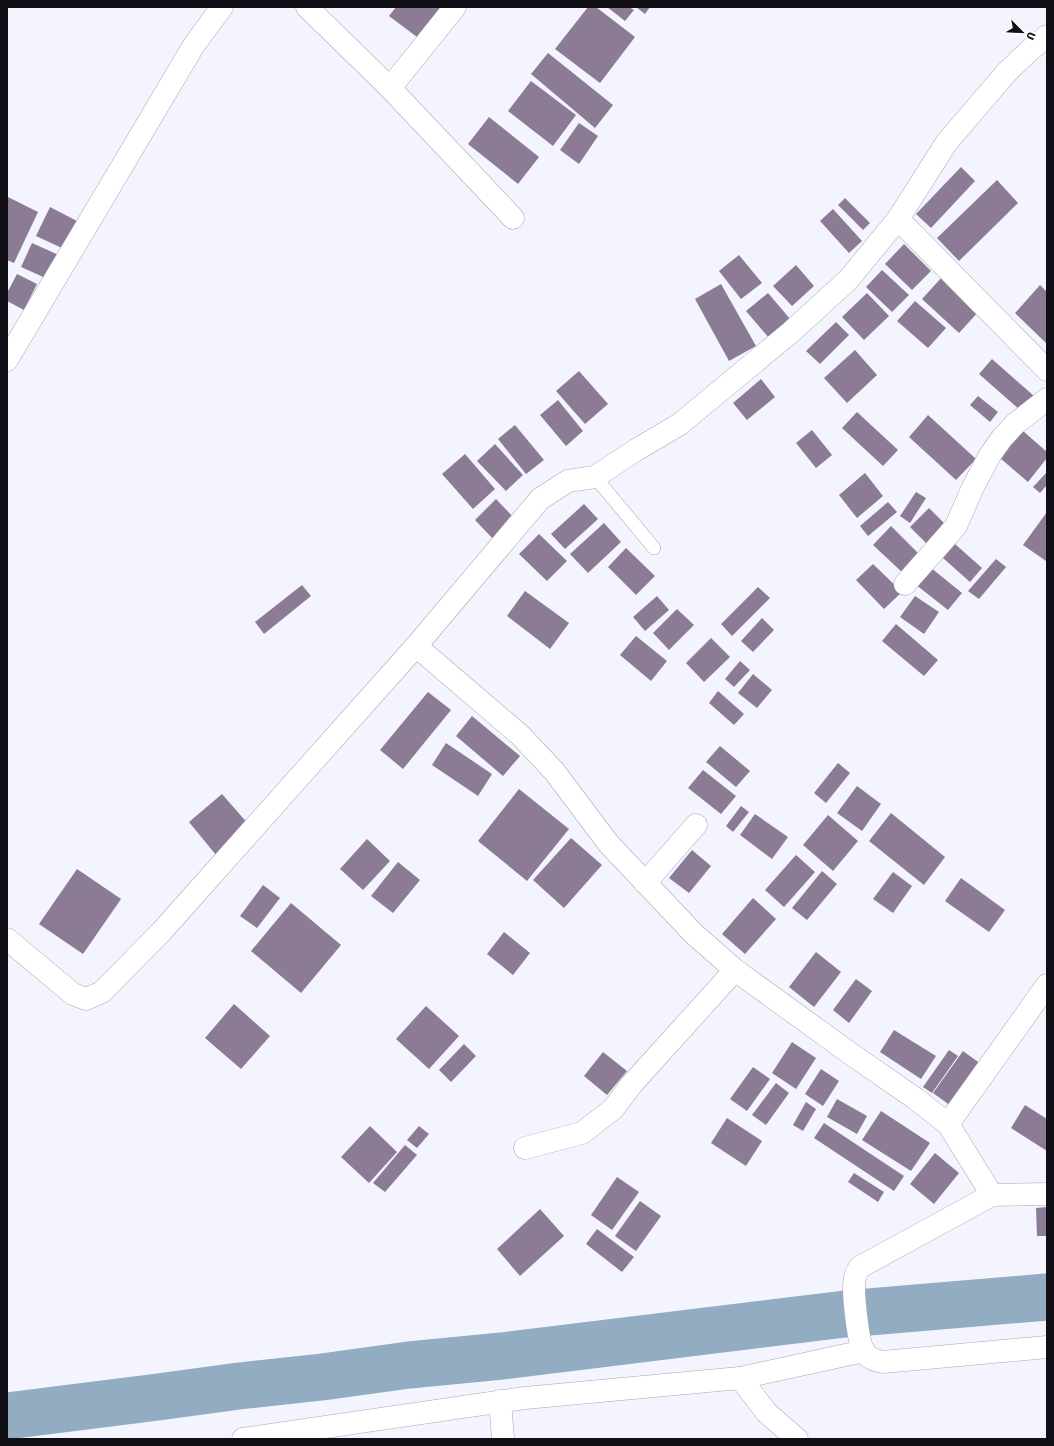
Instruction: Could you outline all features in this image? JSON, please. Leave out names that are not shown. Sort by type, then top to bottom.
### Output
[{"type":"street","points":[[7,360],[194,45],[222,7]]},
{"type":"street","points":[[307,7],[390,88],[513,218]]},
{"type":"street","points":[[390,88],[455,7]]},
{"type":"street","points":[[7,939],[73,994],[86,999],[102,992],[162,930],[416,646],[540,499],[568,481],[595,476],[680,424],[791,332],[848,280],[898,219],[947,142],[1007,72],[1047,36]]},
{"type":"street","points":[[898,219],[1047,370]]},
{"type":"street","points":[[905,584],[956,526],[973,487],[990,455],[1002,438],[1015,424],[1047,399]]},
{"type":"street","points":[[416,646],[520,735],[554,770],[608,843],[694,934],[735,970],[851,1054],[916,1098],[948,1124],[992,1195]]},
{"type":"street","points":[[645,882],[696,825]]},
{"type":"street","points":[[525,1148],[582,1133],[613,1109],[632,1084],[735,970]]},
{"type":"street","points":[[948,1124],[1047,985]]},
{"type":"street","points":[[1047,1194],[992,1195],[860,1267],[857,1271],[854,1287],[862,1343],[871,1359],[882,1362],[1047,1347]]},
{"type":"street","points":[[243,1439],[524,1398],[740,1378],[862,1343]]},
{"type":"street","points":[[740,1378],[767,1413],[797,1439]]},
{"type":"street","points":[[500,1401],[503,1439]]},
{"type":"lane","points":[[595,476],[654,548]]},
{"type":"building","points":[[396,7],[440,7],[444,10],[421,40],[389,16]]},
{"type":"building","points":[[588,7],[596,7],[635,37],[600,83],[555,49]]},
{"type":"building","points":[[607,7],[629,7],[634,10],[625,21]]},
{"type":"building","points":[[636,7],[650,7],[645,14]]},
{"type":"building","points":[[548,53],[613,105],[595,128],[531,74]]},
{"type":"building","points":[[531,81],[576,115],[553,146],[508,111]]},
{"type":"building","points":[[489,117],[539,157],[518,184],[468,144]]},
{"type":"building","points":[[579,123],[598,136],[579,164],[560,150]]},
{"type":"building","points":[[961,167],[975,181],[931,228],[916,214]]},
{"type":"building","points":[[997,180],[1018,203],[959,261],[937,238]]},
{"type":"building","points":[[8,197],[38,212],[14,263],[7,260]]},
{"type":"building","points":[[845,198],[870,223],[863,230],[838,205]]},
{"type":"building","points":[[50,207],[77,221],[64,249],[36,236]]},
{"type":"building","points":[[833,209],[862,241],[849,253],[820,221]]},
{"type":"building","points":[[32,243],[61,256],[50,280],[21,267]]},
{"type":"building","points":[[904,244],[931,271],[912,290],[885,264]]},
{"type":"building","points":[[739,255],[762,283],[741,299],[719,271]]},
{"type":"building","points":[[796,265],[814,286],[792,306],[773,286]]},
{"type":"building","points":[[882,270],[909,295],[892,312],[866,287]]},
{"type":"building","points":[[17,274],[37,284],[24,310],[7,301],[7,293]]},
{"type":"building","points":[[943,276],[980,310],[959,333],[922,299]]},
{"type":"building","points":[[721,284],[756,346],[729,361],[695,299]]},
{"type":"building","points":[[1040,285],[1047,292],[1047,344],[1015,313]]},
{"type":"building","points":[[768,293],[791,320],[769,338],[746,311]]},
{"type":"building","points":[[867,293],[889,316],[864,340],[842,317]]},
{"type":"building","points":[[915,301],[946,328],[928,348],[897,321]]},
{"type":"building","points":[[836,322],[849,335],[820,364],[806,351]]},
{"type":"building","points":[[855,350],[877,375],[847,403],[824,378]]},
{"type":"building","points":[[992,359],[1034,396],[1021,411],[979,374]]},
{"type":"building","points":[[579,371],[608,404],[585,424],[556,391]]},
{"type":"building","points":[[761,379],[775,397],[747,420],[733,403]]},
{"type":"building","points":[[978,396],[998,412],[990,422],[970,405]]},
{"type":"building","points":[[558,400],[583,431],[566,446],[540,415]]},
{"type":"building","points":[[857,412],[898,450],[883,466],[842,428]]},
{"type":"building","points":[[928,415],[976,459],[956,480],[909,437]]},
{"type":"building","points":[[515,425],[544,460],[526,474],[498,439]]},
{"type":"building","points":[[812,430],[832,455],[816,468],[796,443]]},
{"type":"building","points":[[1023,431],[1047,452],[1047,458],[1028,482],[1000,458]]},
{"type":"building","points":[[495,444],[523,475],[506,491],[477,461]]},
{"type":"building","points":[[465,454],[495,489],[473,509],[442,474]]},
{"type":"building","points":[[1047,472],[1047,485],[1040,493],[1033,487]]},
{"type":"building","points":[[865,473],[883,496],[857,518],[839,495]]},
{"type":"building","points":[[916,492],[926,498],[910,523],[900,516]]},
{"type":"building","points":[[496,499],[517,521],[495,541],[475,520]]},
{"type":"building","points":[[888,502],[897,512],[868,536],[860,526]]},
{"type":"building","points":[[584,504],[598,519],[565,549],[551,534]]},
{"type":"building","points":[[929,508],[949,528],[930,547],[910,527]]},
{"type":"building","points":[[1047,512],[1047,560],[1046,561],[1023,545]]},
{"type":"building","points":[[604,523],[621,542],[588,573],[570,554]]},
{"type":"building","points":[[891,526],[920,555],[903,573],[873,545]]},
{"type":"building","points":[[539,534],[567,561],[547,581],[519,554]]},
{"type":"building","points":[[955,544],[982,568],[970,582],[943,558]]},
{"type":"building","points":[[626,548],[655,576],[636,595],[608,567]]},
{"type":"building","points":[[996,559],[1006,567],[979,599],[968,591]]},
{"type":"building","points":[[873,564],[902,592],[884,609],[856,580]]},
{"type":"building","points":[[930,567],[962,593],[948,610],[915,584]]},
{"type":"building","points":[[302,585],[311,596],[264,634],[255,622]]},
{"type":"building","points":[[758,587],[770,598],[732,636],[721,624]]},
{"type":"building","points":[[525,591],[569,623],[550,649],[507,616]]},
{"type":"building","points":[[657,596],[669,610],[645,631],[633,617]]},
{"type":"building","points":[[915,596],[939,612],[924,634],[900,617]]},
{"type":"building","points":[[677,609],[694,625],[669,650],[653,633]]},
{"type":"building","points":[[762,618],[774,630],[753,652],[741,641]]},
{"type":"building","points":[[896,624],[938,660],[924,676],[882,641]]},
{"type":"building","points":[[636,636],[667,661],[651,681],[620,655]]},
{"type":"building","points":[[711,638],[730,657],[704,682],[686,663]]},
{"type":"building","points":[[740,661],[750,670],[734,687],[725,679]]},
{"type":"building","points":[[753,674],[772,690],[757,708],[738,693]]},
{"type":"building","points":[[718,691],[744,714],[734,725],[709,703]]},
{"type":"building","points":[[428,692],[451,710],[403,769],[380,750]]},
{"type":"building","points":[[472,716],[520,756],[503,776],[456,736]]},
{"type":"building","points":[[446,743],[492,774],[478,796],[432,765]]},
{"type":"building","points":[[720,746],[750,771],[736,787],[706,762]]},
{"type":"building","points":[[838,763],[850,773],[826,803],[814,793]]},
{"type":"building","points":[[703,770],[736,796],[721,814],[688,788]]},
{"type":"building","points":[[857,786],[881,804],[862,831],[837,813]]},
{"type":"building","points":[[519,789],[569,829],[527,881],[478,841]]},
{"type":"building","points":[[222,794],[250,826],[216,855],[189,822]]},
{"type":"building","points":[[741,806],[749,812],[733,832],[726,826]]},
{"type":"building","points":[[891,813],[945,857],[924,885],[869,841]]},
{"type":"building","points":[[755,814],[788,837],[772,859],[740,835]]},
{"type":"building","points":[[828,815],[858,841],[833,871],[803,845]]},
{"type":"building","points":[[571,838],[602,865],[564,908],[533,880]]},
{"type":"building","points":[[367,839],[390,861],[363,890],[340,869]]},
{"type":"building","points":[[692,850],[711,866],[689,893],[669,878]]},
{"type":"building","points":[[796,855],[815,872],[784,907],[765,890]]},
{"type":"building","points":[[398,862],[420,880],[393,913],[371,896]]},
{"type":"building","points":[[77,869],[121,899],[83,954],[39,924]]},
{"type":"building","points":[[822,871],[837,884],[807,920],[792,908]]},
{"type":"building","points":[[893,872],[912,886],[893,913],[873,899]]},
{"type":"building","points":[[961,878],[1005,910],[989,932],[945,901]]},
{"type":"building","points":[[263,885],[280,898],[257,928],[240,916]]},
{"type":"building","points":[[753,898],[776,919],[745,954],[722,934]]},
{"type":"building","points":[[291,903],[341,945],[301,993],[251,951]]},
{"type":"building","points":[[504,932],[530,953],[513,975],[487,954]]},
{"type":"building","points":[[816,952],[841,972],[814,1007],[789,987]]},
{"type":"building","points":[[856,979],[872,991],[849,1023],[833,1010]]},
{"type":"building","points":[[234,1004],[270,1036],[241,1069],[205,1038]]},
{"type":"building","points":[[426,1006],[459,1036],[429,1069],[396,1039]]},
{"type":"building","points":[[894,1030],[936,1056],[921,1079],[880,1052]]},
{"type":"building","points":[[792,1042],[816,1058],[796,1089],[772,1073]]},
{"type":"building","points":[[464,1044],[476,1056],[451,1082],[439,1070]]},
{"type":"building","points":[[949,1050],[958,1056],[932,1093],[923,1087]]},
{"type":"building","points":[[963,1051],[985,1067],[955,1109],[933,1093]]},
{"type":"building","points":[[603,1052],[627,1071],[607,1095],[584,1076]]},
{"type":"building","points":[[753,1067],[770,1079],[747,1111],[730,1099]]},
{"type":"building","points":[[821,1069],[839,1081],[823,1106],[805,1094]]},
{"type":"building","points":[[776,1083],[789,1093],[766,1125],[752,1115]]},
{"type":"building","points":[[837,1099],[867,1116],[857,1134],[827,1117]]},
{"type":"building","points":[[806,1102],[816,1109],[803,1131],[793,1125]]},
{"type":"building","points":[[1025,1105],[1047,1119],[1047,1151],[1011,1128]]},
{"type":"building","points":[[881,1111],[930,1143],[911,1171],[862,1140]]},
{"type":"building","points":[[727,1118],[762,1141],[746,1166],[711,1143]]},
{"type":"building","points":[[824,1123],[904,1176],[894,1191],[814,1138]]},
{"type":"building","points":[[370,1126],[397,1152],[369,1183],[341,1157]]},
{"type":"building","points":[[419,1126],[429,1134],[417,1148],[407,1140]]},
{"type":"building","points":[[405,1145],[417,1155],[385,1192],[373,1183]]},
{"type":"building","points":[[935,1153],[959,1173],[934,1204],[910,1184]]},
{"type":"building","points":[[854,1173],[884,1192],[878,1202],[848,1182]]},
{"type":"building","points":[[617,1177],[639,1192],[612,1230],[591,1215]]},
{"type":"building","points":[[640,1201],[661,1216],[636,1251],[615,1236]]},
{"type":"building","points":[[1047,1207],[1047,1236],[1037,1236],[1036,1208]]},
{"type":"building","points":[[540,1209],[564,1236],[520,1276],[497,1249]]},
{"type":"building","points":[[597,1229],[634,1257],[622,1272],[586,1244]]},
{"type":"waterway","points":[[7,1416],[409,1365],[502,1356],[845,1314],[1047,1297]]}]
